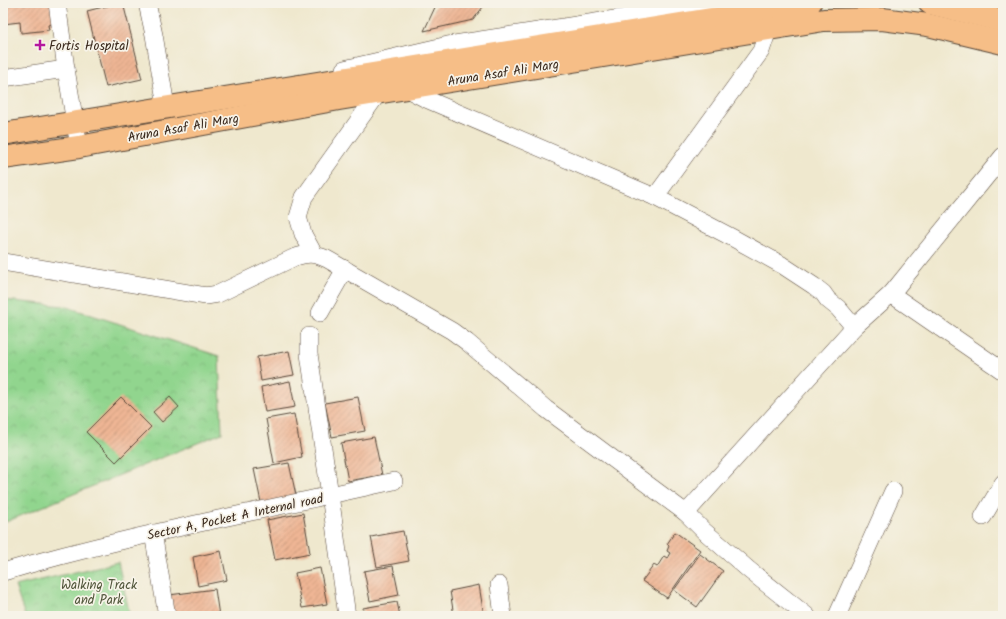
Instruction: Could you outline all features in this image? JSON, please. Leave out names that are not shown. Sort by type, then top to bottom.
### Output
[{"type":"main road","name":"Aruna Asaf Ali Marg","points":[[3,158],[79,146],[405,88],[766,15],[810,3]]},
{"type":"main road","points":[[930,3],[1003,21]]},
{"type":"main road","name":"Aruna Asaf Ali Marg","points":[[3,134],[74,118],[766,15],[824,20],[882,19],[928,25],[1003,43]]},
{"type":"street","points":[[57,3],[79,146]]},
{"type":"street","points":[[147,3],[165,100]]},
{"type":"street","points":[[74,118],[165,100],[279,82],[448,46],[717,3]]},
{"type":"street","points":[[655,197],[761,51],[766,15]]},
{"type":"street","points":[[3,78],[66,69]]},
{"type":"street","points":[[405,88],[426,99],[655,197],[782,265],[823,293],[854,327]]},
{"type":"street","points":[[314,254],[303,234],[298,216],[304,197],[379,92]]},
{"type":"street","points":[[686,513],[854,327],[891,294],[1003,156]]},
{"type":"street","points":[[3,262],[206,296],[218,294],[293,258],[305,254],[314,254],[327,259],[452,331],[546,409],[686,513],[704,531],[749,570],[806,616]]},
{"type":"street","points":[[320,313],[345,269]]},
{"type":"street","points":[[891,294],[1003,371]]},
{"type":"street","points":[[309,336],[309,354],[330,495],[394,481]]},
{"type":"street","points":[[982,516],[1003,483]]},
{"type":"street","points":[[837,616],[893,491]]},
{"type":"street","name":"Sector A, Pocket A Internal road","points":[[3,572],[152,533],[330,495],[347,616]]},
{"type":"street","name":"Sector A, Pocket A Internal road","points":[[152,533],[167,616]]},
{"type":"street","points":[[499,585],[502,610]]},
{"type":"green space","points":[[3,300],[64,306],[219,356],[222,433],[3,523]]},
{"type":"green space","name":"Walking Track and Park","points":[[118,562],[130,616],[25,616],[15,586]]},
{"type":"building","points":[[3,3],[53,3],[55,23],[48,25],[49,30],[21,33],[20,22],[3,24]]},
{"type":"building","points":[[123,3],[142,79],[106,87],[87,11]]},
{"type":"building","points":[[437,3],[486,3],[473,20],[424,31]]},
{"type":"building","points":[[289,351],[294,375],[261,381],[257,357]]},
{"type":"building","points":[[290,381],[295,407],[265,412],[261,387]]},
{"type":"building","points":[[121,397],[151,427],[116,462],[86,432]]},
{"type":"building","points":[[170,397],[179,407],[162,422],[153,412]]},
{"type":"building","points":[[358,397],[365,431],[332,437],[325,403]]},
{"type":"building","points":[[294,414],[302,457],[274,463],[266,419]]},
{"type":"building","points":[[374,437],[382,475],[348,481],[341,443]]},
{"type":"building","points":[[289,463],[297,500],[262,507],[254,469]]},
{"type":"building","points":[[303,513],[310,553],[275,560],[267,520]]},
{"type":"building","points":[[403,531],[409,561],[377,567],[371,537]]},
{"type":"building","points":[[675,532],[700,550],[667,598],[642,581],[654,565],[657,567],[664,556],[667,558],[670,553],[667,551],[669,546],[667,544]]},
{"type":"building","points":[[221,551],[227,580],[198,586],[193,557]]},
{"type":"building","points":[[700,554],[723,571],[697,607],[674,590]]},
{"type":"building","points":[[393,566],[399,595],[370,601],[364,571]]},
{"type":"building","points":[[320,568],[327,604],[302,608],[295,573]]},
{"type":"building","points":[[479,585],[484,616],[454,616],[450,591]]},
{"type":"building","points":[[215,589],[219,616],[172,616],[169,595]]},
{"type":"building","points":[[397,602],[400,616],[364,616],[363,608]]},
{"type":"place","name":"Fortis Hospital","points":[[40,45]]}]
